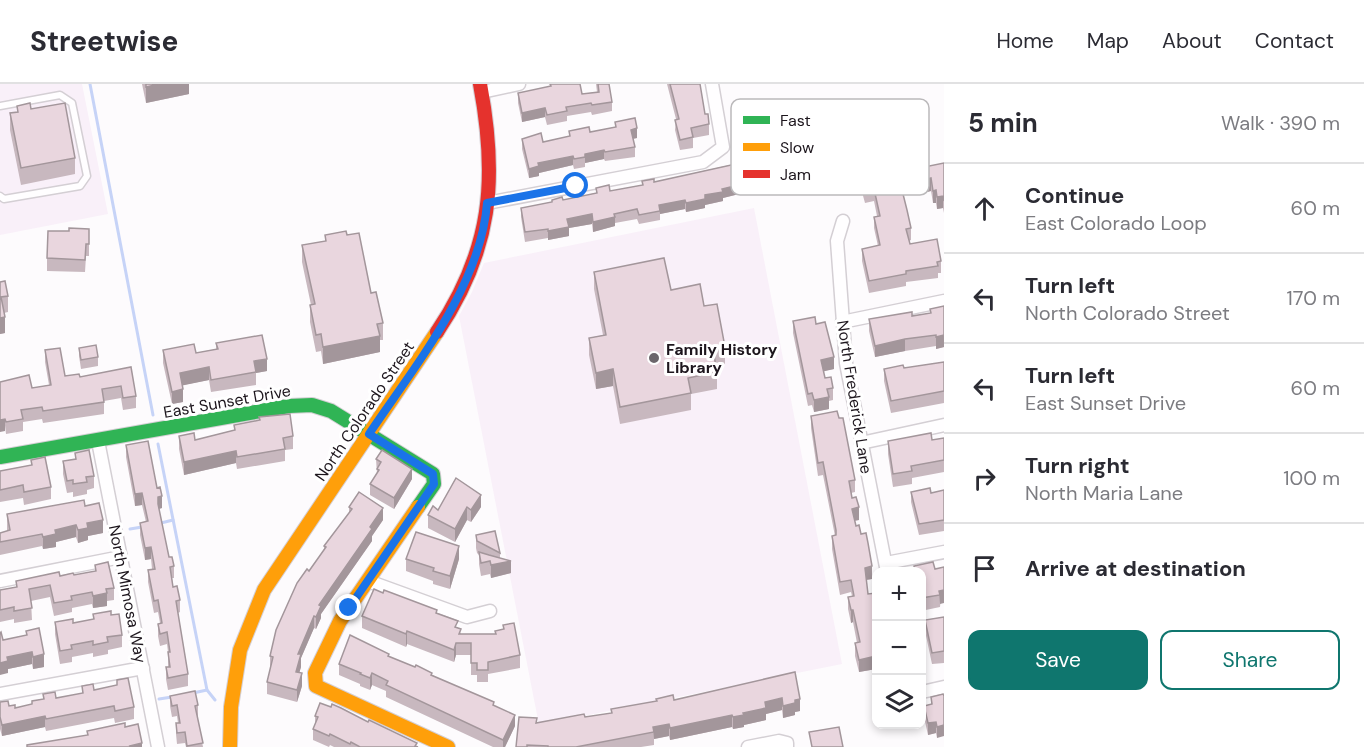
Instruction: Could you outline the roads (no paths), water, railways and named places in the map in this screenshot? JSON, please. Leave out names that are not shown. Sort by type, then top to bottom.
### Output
[{"type":"street","points":[[481,88],[519,84]]},
{"type":"street","points":[[487,203],[703,162],[723,147],[712,84]]},
{"type":"street","name":"North Colorado Street","points":[[230,747],[231,707],[240,650],[264,590],[453,308],[475,260],[487,203],[490,167],[488,126],[481,88]]},
{"type":"street","name":"North Frederick Lane","points":[[843,222],[837,241],[846,363],[886,567]]},
{"type":"street","points":[[842,322],[944,301]]},
{"type":"street","name":"East Sunset Drive","points":[[0,456],[99,441],[299,405],[312,405],[331,411],[433,474],[434,484],[368,581]]},
{"type":"street","points":[[861,443],[944,425]]},
{"type":"street","name":"North Mimosa Way","points":[[99,441],[158,747]]},
{"type":"street","points":[[886,567],[944,552]]},
{"type":"street","points":[[0,581],[121,557]]},
{"type":"street","points":[[448,747],[316,686],[315,674],[340,621],[368,581],[467,617],[490,611]]},
{"type":"street","points":[[0,694],[143,668]]},
{"type":"street","points":[[926,691],[944,687]]},
{"type":"street","points":[[747,747],[779,741],[787,745]]},
{"type":"lane","points":[[0,106],[60,96],[72,104],[87,176],[80,186],[4,199],[0,196]]},
{"type":"waterway","points":[[90,84],[153,415]]},
{"type":"waterway","points":[[158,444],[207,690],[215,700]]},
{"type":"waterway","points":[[161,523],[173,520]]},
{"type":"waterway","points":[[130,529],[142,527]]},
{"type":"waterway","points":[[193,693],[207,690]]},
{"type":"waterway","points":[[159,699],[172,697]]},
{"type":"place","name":"Family History Library","points":[[654,358]]}]
